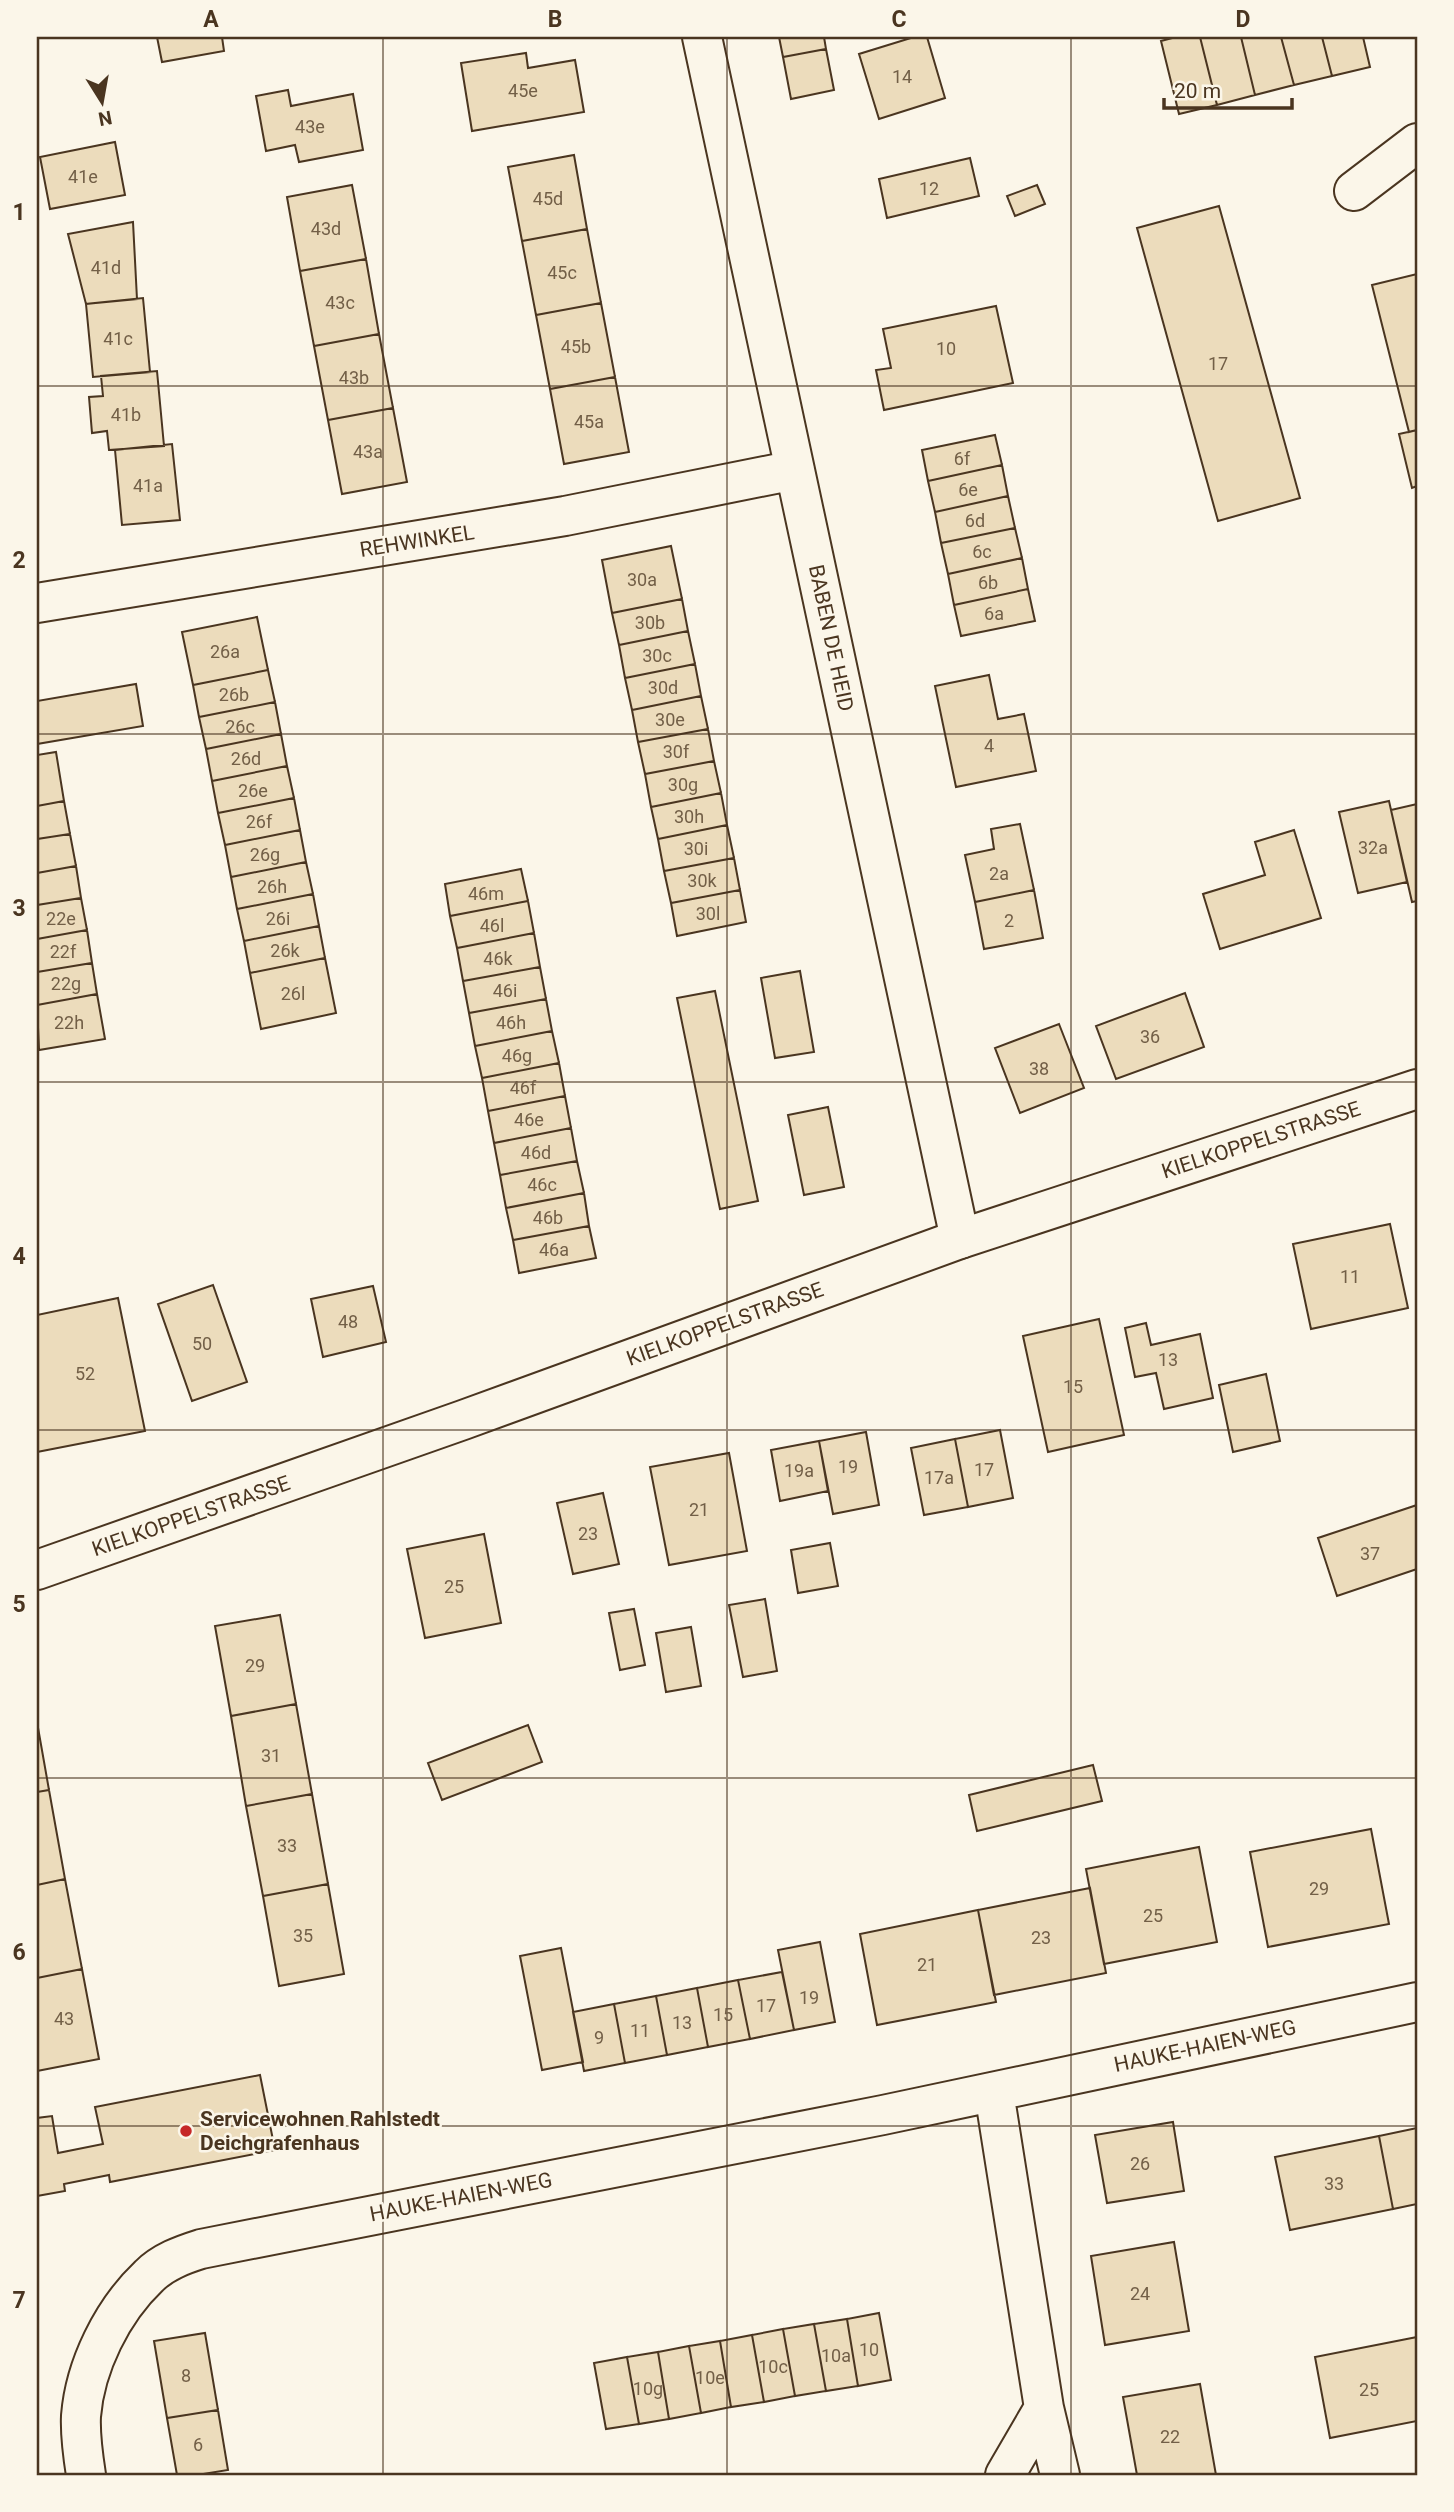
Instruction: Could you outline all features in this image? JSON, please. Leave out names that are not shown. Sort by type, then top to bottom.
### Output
[{"type":"street","name":"BABEN DE HEID","points":[[702,37],[960,1239]]},
{"type":"street","points":[[1354,191],[1417,143]]},
{"type":"street","name":"REHWINKEL","points":[[37,603],[565,516],[795,470]]},
{"type":"street","name":"KIELKOPPELSTRASSE","points":[[37,1570],[463,1420],[960,1239],[1417,1089]]},
{"type":"street","name":"HAUKE-HAIEN-WEG","points":[[86,2475],[80,2436],[82,2414],[91,2370],[100,2347],[114,2322],[148,2277],[181,2255],[993,2092],[1417,2002]]},
{"type":"street","points":[[993,2092],[1044,2408],[1060,2475]]},
{"type":"street","points":[[1005,2475],[1044,2408]]},
{"type":"building","points":[[157,37],[222,37],[224,51],[162,62]]},
{"type":"building","points":[[779,37],[824,37],[826,49],[783,57]]},
{"type":"building","points":[[914,37],[927,37],[945,98],[879,119],[859,54]]},
{"type":"building","points":[[1176,37],[1200,37],[1217,105],[1179,114],[1161,41]]},
{"type":"building","points":[[1200,37],[1241,37],[1255,95],[1217,105]]},
{"type":"building","points":[[1241,37],[1281,37],[1294,85],[1255,95]]},
{"type":"building","points":[[1281,37],[1322,37],[1332,76],[1294,85]]},
{"type":"building","points":[[1322,37],[1363,37],[1370,67],[1332,76]]},
{"type":"building","points":[[826,49],[834,90],[791,99],[783,57]]},
{"type":"building","points":[[526,53],[528,68],[575,60],[584,112],[472,131],[461,63]]},
{"type":"building","points":[[288,90],[291,106],[353,94],[363,150],[299,162],[295,145],[266,151],[256,96]]},
{"type":"building","points":[[115,142],[125,195],[50,209],[40,157]]},
{"type":"building","points":[[574,155],[587,229],[522,241],[508,167]]},
{"type":"building","points":[[970,158],[979,196],[887,218],[879,179]]},
{"type":"building","points":[[352,185],[366,259],[300,271],[287,197]]},
{"type":"building","points":[[1037,185],[1045,204],[1015,216],[1007,196]]},
{"type":"building","points":[[1219,206],[1300,498],[1218,521],[1137,228]]},
{"type":"building","points":[[133,222],[137,299],[86,304],[68,234]]},
{"type":"building","points":[[587,229],[601,303],[536,315],[522,241]]},
{"type":"building","points":[[366,259],[379,334],[314,346],[300,271]]},
{"type":"building","points":[[1417,274],[1417,430],[1409,432],[1372,285]]},
{"type":"building","points":[[143,298],[150,372],[93,377],[86,304]]},
{"type":"building","points":[[601,303],[615,377],[550,389],[536,315]]},
{"type":"building","points":[[996,306],[1013,383],[884,410],[876,370],[891,368],[883,329]]},
{"type":"building","points":[[379,334],[393,408],[328,420],[314,346]]},
{"type":"building","points":[[157,371],[164,446],[109,450],[107,431],[92,433],[89,397],[103,396],[101,376]]},
{"type":"building","points":[[615,377],[629,452],[564,464],[550,389]]},
{"type":"building","points":[[393,408],[407,482],[342,494],[328,420]]},
{"type":"building","points":[[1417,430],[1417,486],[1412,488],[1399,434]]},
{"type":"building","points":[[995,435],[1002,465],[928,481],[922,450]]},
{"type":"building","points":[[172,444],[180,520],[122,525],[115,450]]},
{"type":"building","points":[[1002,465],[1008,496],[935,512],[928,481]]},
{"type":"building","points":[[1008,496],[1015,528],[941,543],[935,512]]},
{"type":"building","points":[[1015,528],[1022,558],[948,574],[941,543]]},
{"type":"building","points":[[671,546],[682,599],[612,613],[602,560]]},
{"type":"building","points":[[1022,558],[1028,589],[954,605],[948,574]]},
{"type":"building","points":[[1028,589],[1035,621],[961,636],[954,605]]},
{"type":"building","points":[[682,599],[688,631],[619,645],[612,613]]},
{"type":"building","points":[[257,617],[268,670],[193,685],[182,632]]},
{"type":"building","points":[[688,631],[695,664],[625,678],[619,645]]},
{"type":"building","points":[[695,664],[701,696],[632,710],[625,678]]},
{"type":"building","points":[[268,670],[275,702],[199,717],[193,685]]},
{"type":"building","points":[[989,675],[998,719],[1024,714],[1036,771],[956,787],[935,686]]},
{"type":"building","points":[[136,684],[143,726],[37,744],[37,701]]},
{"type":"building","points":[[701,696],[708,729],[638,742],[632,710]]},
{"type":"building","points":[[275,702],[281,734],[206,749],[199,717]]},
{"type":"building","points":[[708,729],[714,761],[645,774],[638,742]]},
{"type":"building","points":[[281,734],[287,766],[212,781],[206,749]]},
{"type":"building","points":[[56,752],[64,801],[37,806],[37,755]]},
{"type":"building","points":[[714,761],[721,793],[651,807],[645,774]]},
{"type":"building","points":[[287,766],[294,798],[218,813],[212,781]]},
{"type":"building","points":[[721,793],[727,825],[658,839],[651,807]]},
{"type":"building","points":[[294,798],[300,830],[225,845],[218,813]]},
{"type":"building","points":[[64,801],[70,834],[37,839],[37,806]]},
{"type":"building","points":[[1389,801],[1407,882],[1358,893],[1339,812]]},
{"type":"building","points":[[1417,804],[1417,901],[1412,902],[1391,810]]},
{"type":"building","points":[[1020,824],[1034,890],[975,902],[965,855],[994,849],[991,829]]},
{"type":"building","points":[[727,825],[734,858],[664,871],[658,839]]},
{"type":"building","points":[[300,830],[306,862],[231,877],[225,845]]},
{"type":"building","points":[[1294,830],[1321,918],[1220,949],[1203,894],[1265,875],[1255,842]]},
{"type":"building","points":[[70,834],[76,866],[37,873],[37,839]]},
{"type":"building","points":[[734,858],[740,890],[671,903],[664,871]]},
{"type":"building","points":[[306,862],[313,894],[237,909],[231,877]]},
{"type":"building","points":[[76,866],[81,898],[37,905],[37,873]]},
{"type":"building","points":[[521,869],[528,901],[450,916],[445,884]]},
{"type":"building","points":[[740,890],[746,922],[677,936],[671,903]]},
{"type":"building","points":[[1034,890],[1043,938],[984,949],[975,902]]},
{"type":"building","points":[[313,894],[319,926],[244,941],[237,909]]},
{"type":"building","points":[[81,898],[87,930],[37,939],[37,905]]},
{"type":"building","points":[[528,901],[534,933],[457,948],[450,916]]},
{"type":"building","points":[[319,926],[325,958],[250,973],[244,941]]},
{"type":"building","points":[[87,930],[92,963],[37,972],[37,939]]},
{"type":"building","points":[[534,933],[540,967],[463,981],[457,948]]},
{"type":"building","points":[[325,958],[336,1013],[261,1029],[250,973]]},
{"type":"building","points":[[92,963],[97,994],[37,1005],[37,972]]},
{"type":"building","points":[[540,967],[546,999],[469,1013],[463,981]]},
{"type":"building","points":[[800,971],[814,1052],[775,1058],[761,978]]},
{"type":"building","points":[[715,991],[758,1201],[720,1209],[677,998]]},
{"type":"building","points":[[1185,993],[1204,1047],[1116,1079],[1096,1026]]},
{"type":"building","points":[[97,994],[105,1039],[39,1050],[37,1005]]},
{"type":"building","points":[[546,999],[552,1031],[475,1046],[469,1013]]},
{"type":"building","points":[[1059,1024],[1084,1088],[1020,1113],[995,1048]]},
{"type":"building","points":[[552,1031],[559,1063],[482,1078],[475,1046]]},
{"type":"building","points":[[559,1063],[565,1096],[488,1111],[482,1078]]},
{"type":"building","points":[[565,1096],[571,1128],[494,1143],[488,1111]]},
{"type":"building","points":[[828,1107],[844,1187],[804,1195],[788,1115]]},
{"type":"building","points":[[571,1128],[577,1161],[500,1175],[494,1143]]},
{"type":"building","points":[[577,1161],[584,1193],[506,1208],[500,1175]]},
{"type":"building","points":[[584,1193],[589,1226],[513,1240],[506,1208]]},
{"type":"building","points":[[1390,1224],[1408,1308],[1311,1329],[1293,1244]]},
{"type":"building","points":[[589,1226],[596,1258],[519,1273],[513,1240]]},
{"type":"building","points":[[213,1285],[247,1382],[192,1401],[158,1304]]},
{"type":"building","points":[[373,1286],[386,1342],[323,1357],[311,1299]]},
{"type":"building","points":[[118,1298],[145,1431],[37,1452],[37,1315]]},
{"type":"building","points":[[1099,1319],[1124,1435],[1048,1452],[1023,1336]]},
{"type":"building","points":[[1146,1323],[1151,1345],[1200,1334],[1213,1398],[1164,1409],[1156,1373],[1135,1377],[1125,1328]]},
{"type":"building","points":[[1266,1374],[1280,1441],[1233,1452],[1219,1385]]},
{"type":"building","points":[[1000,1430],[1013,1498],[968,1507],[955,1439]]},
{"type":"building","points":[[866,1432],[879,1505],[833,1514],[819,1441]]},
{"type":"building","points":[[955,1439],[968,1507],[924,1515],[911,1448]]},
{"type":"building","points":[[819,1441],[828,1491],[780,1501],[771,1450]]},
{"type":"building","points":[[729,1453],[747,1551],[669,1565],[650,1467]]},
{"type":"building","points":[[603,1493],[619,1564],[573,1574],[557,1503]]},
{"type":"building","points":[[1417,1505],[1417,1569],[1337,1596],[1318,1538]]},
{"type":"building","points":[[484,1534],[501,1623],[425,1638],[407,1549]]},
{"type":"building","points":[[830,1543],[838,1586],[798,1593],[791,1550]]},
{"type":"building","points":[[765,1599],[777,1671],[743,1677],[729,1605]]},
{"type":"building","points":[[634,1609],[645,1665],[620,1670],[609,1613]]},
{"type":"building","points":[[280,1615],[296,1704],[231,1716],[215,1626]]},
{"type":"building","points":[[691,1627],[701,1686],[666,1692],[656,1633]]},
{"type":"building","points":[[296,1704],[312,1794],[246,1806],[231,1716]]},
{"type":"building","points":[[37,1722],[49,1790],[37,1792]]},
{"type":"building","points":[[528,1725],[542,1762],[442,1800],[428,1763]]},
{"type":"building","points":[[1093,1765],[1102,1801],[977,1831],[969,1795]]},
{"type":"building","points":[[49,1790],[65,1879],[37,1885],[37,1792]]},
{"type":"building","points":[[312,1794],[328,1884],[263,1896],[246,1806]]},
{"type":"building","points":[[1371,1829],[1389,1924],[1268,1947],[1250,1852]]},
{"type":"building","points":[[1199,1847],[1217,1942],[1104,1964],[1086,1869]]},
{"type":"building","points":[[65,1879],[82,1969],[37,1978],[37,1885]]},
{"type":"building","points":[[328,1884],[344,1974],[279,1986],[263,1896]]},
{"type":"building","points":[[1090,1888],[1106,1973],[994,1995],[978,1910]]},
{"type":"building","points":[[978,1910],[996,2002],[877,2025],[860,1934]]},
{"type":"building","points":[[820,1942],[835,2022],[794,2030],[778,1950]]},
{"type":"building","points":[[561,1948],[583,2062],[542,2070],[520,1956]]},
{"type":"building","points":[[82,1969],[99,2059],[37,2071],[37,1978]]},
{"type":"building","points":[[782,1972],[794,2030],[750,2039],[738,1980]]},
{"type":"building","points":[[738,1980],[750,2039],[708,2047],[697,1988]]},
{"type":"building","points":[[697,1988],[708,2047],[667,2055],[656,1996]]},
{"type":"building","points":[[656,1996],[667,2055],[625,2063],[614,2004]]},
{"type":"building","points":[[614,2004],[625,2063],[584,2071],[573,2012]]},
{"type":"building","name":"Servicewohnen Rahlstedt Deichgrafenhaus","points":[[260,2075],[275,2150],[110,2182],[109,2175],[64,2184],[65,2191],[37,2196],[37,2118],[52,2116],[58,2153],[103,2144],[95,2107]]},
{"type":"building","points":[[1173,2122],[1184,2191],[1107,2203],[1095,2135]]},
{"type":"building","points":[[1417,2128],[1417,2204],[1393,2209],[1379,2136]]},
{"type":"building","points":[[1379,2136],[1393,2209],[1290,2230],[1275,2157]]},
{"type":"building","points":[[1174,2242],[1189,2331],[1105,2345],[1091,2256]]},
{"type":"building","points":[[879,2313],[891,2380],[858,2386],[847,2319]]},
{"type":"building","points":[[847,2319],[858,2386],[826,2391],[814,2324]]},
{"type":"building","points":[[814,2324],[826,2391],[795,2396],[783,2329]]},
{"type":"building","points":[[783,2329],[795,2396],[764,2402],[752,2335]]},
{"type":"building","points":[[205,2333],[218,2410],[167,2418],[154,2341]]},
{"type":"building","points":[[752,2335],[764,2402],[731,2407],[720,2341]]},
{"type":"building","points":[[1417,2337],[1417,2421],[1330,2438],[1315,2357]]},
{"type":"building","points":[[720,2341],[731,2407],[701,2413],[689,2346]]},
{"type":"building","points":[[689,2346],[701,2413],[669,2419],[658,2352]]},
{"type":"building","points":[[658,2352],[669,2419],[639,2424],[627,2357]]},
{"type":"building","points":[[627,2357],[639,2424],[606,2429],[594,2363]]},
{"type":"building","points":[[1200,2384],[1216,2475],[1137,2475],[1123,2397]]},
{"type":"building","points":[[218,2410],[228,2470],[177,2475],[167,2418]]},
{"type":"place","name":"Servicewohnen Rahlstedt Deichgrafenhaus","points":[[186,2131]]}]
